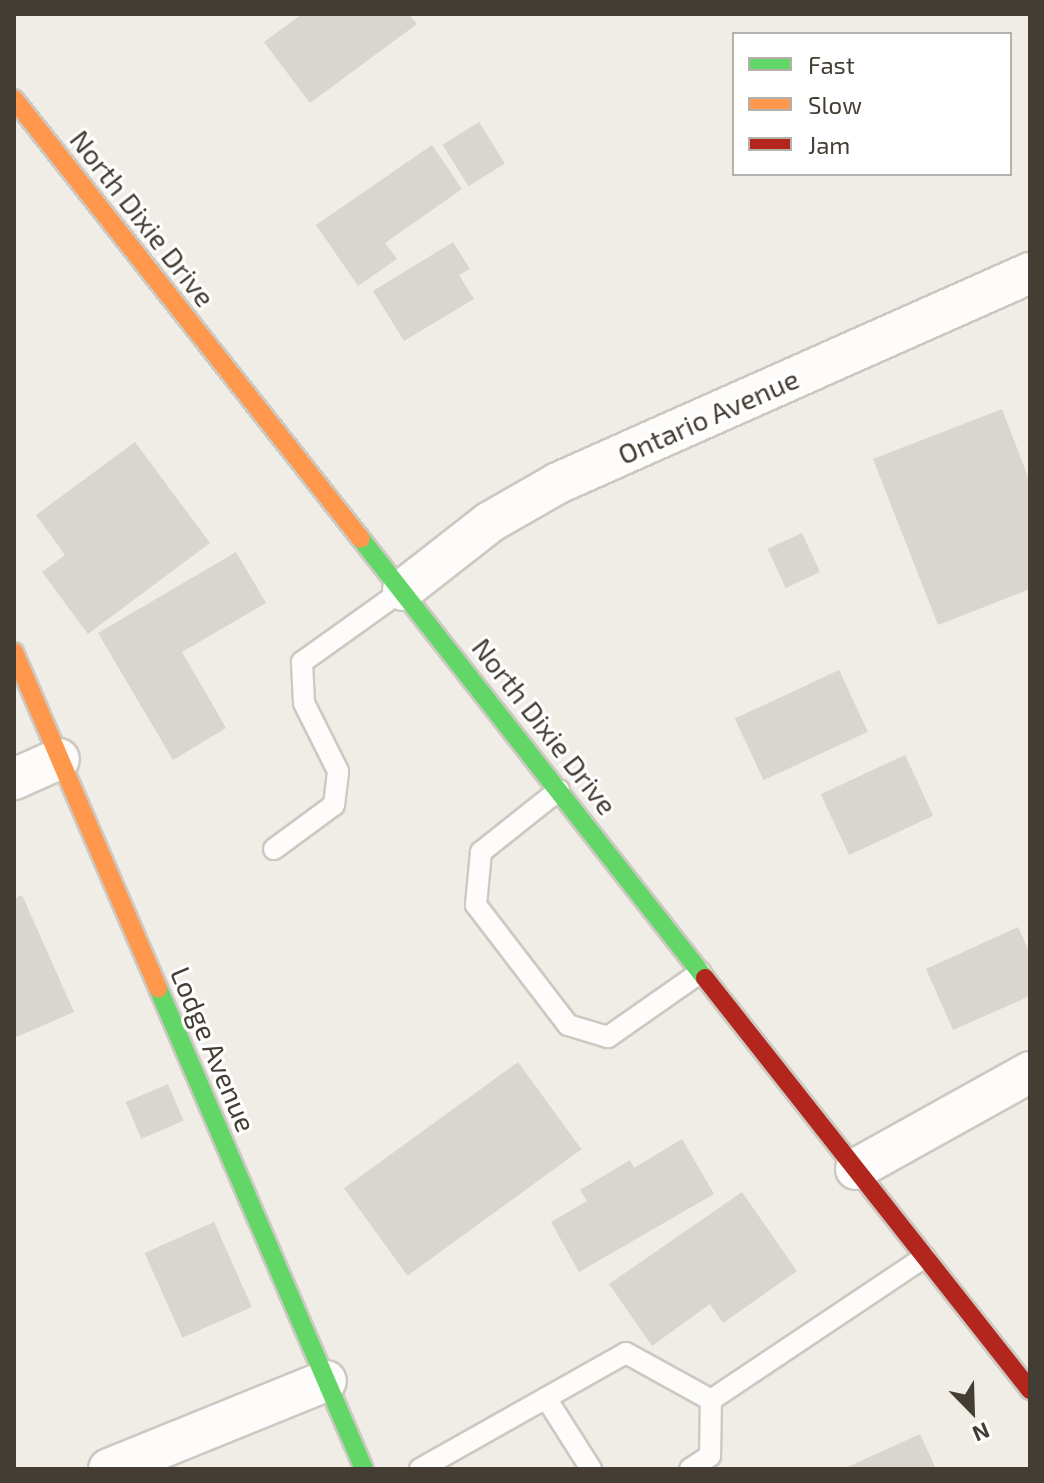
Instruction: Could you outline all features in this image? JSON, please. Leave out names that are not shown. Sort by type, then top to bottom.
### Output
[{"type":"main road","name":"North Dixie Drive","points":[[14,99],[1029,1388]]},
{"type":"main road","name":"Lodge Avenue","points":[[14,652],[364,1469]]},
{"type":"street","name":"Ontario Avenue","points":[[403,590],[490,522],[558,483],[1030,273]]},
{"type":"street","points":[[14,779],[59,759]]},
{"type":"street","points":[[856,1169],[1030,1072]]},
{"type":"street","points":[[109,1469],[326,1381]]},
{"type":"lane","points":[[274,849],[334,805],[338,771],[304,703],[302,662],[403,590]]},
{"type":"lane","points":[[559,790],[481,852],[476,905],[568,1025],[608,1037],[701,972]]},
{"type":"lane","points":[[711,1400],[925,1257]]},
{"type":"lane","points":[[420,1469],[626,1353],[711,1400]]},
{"type":"lane","points":[[546,1398],[591,1469]]},
{"type":"lane","points":[[690,1469],[710,1456],[711,1400]]},
{"type":"building","points":[[302,14],[409,14],[417,24],[310,103],[264,42]]},
{"type":"building","points":[[479,122],[505,164],[468,186],[443,145]]},
{"type":"building","points":[[432,145],[462,189],[385,243],[397,259],[358,286],[316,225]]},
{"type":"building","points":[[453,242],[470,269],[459,275],[474,299],[404,341],[373,291]]},
{"type":"building","points":[[1002,409],[1030,482],[1030,589],[938,625],[873,459]]},
{"type":"building","points":[[135,442],[210,543],[88,634],[42,572],[65,555],[36,515]]},
{"type":"building","points":[[802,533],[820,572],[786,588],[768,549]]},
{"type":"building","points":[[236,552],[266,603],[182,652],[226,728],[173,760],[98,633]]},
{"type":"building","points":[[839,670],[868,732],[764,780],[735,719]]},
{"type":"building","points":[[905,755],[933,816],[849,855],[821,794]]},
{"type":"building","points":[[22,895],[74,1012],[14,1038],[14,899]]},
{"type":"building","points":[[1018,927],[1030,953],[1030,996],[953,1030],[926,969]]},
{"type":"building","points":[[518,1062],[581,1149],[408,1276],[344,1188]]},
{"type":"building","points":[[168,1084],[184,1121],[141,1139],[126,1102]]},
{"type":"building","points":[[682,1139],[714,1194],[579,1272],[551,1222],[587,1201],[580,1190],[630,1160],[634,1168]]},
{"type":"building","points":[[742,1192],[797,1271],[723,1323],[710,1304],[652,1346],[609,1284]]},
{"type":"building","points":[[214,1222],[252,1307],[182,1338],[145,1253]]},
{"type":"building","points":[[920,1434],[936,1469],[843,1469]]},
{"type":"traffic: fast","points":[[361,539],[705,978]]},
{"type":"traffic: fast","points":[[158,988],[364,1469]]},
{"type":"traffic: slow","points":[[14,99],[361,539]]},
{"type":"traffic: slow","points":[[14,652],[158,988]]},
{"type":"traffic: jam","points":[[705,978],[1030,1390]]}]
